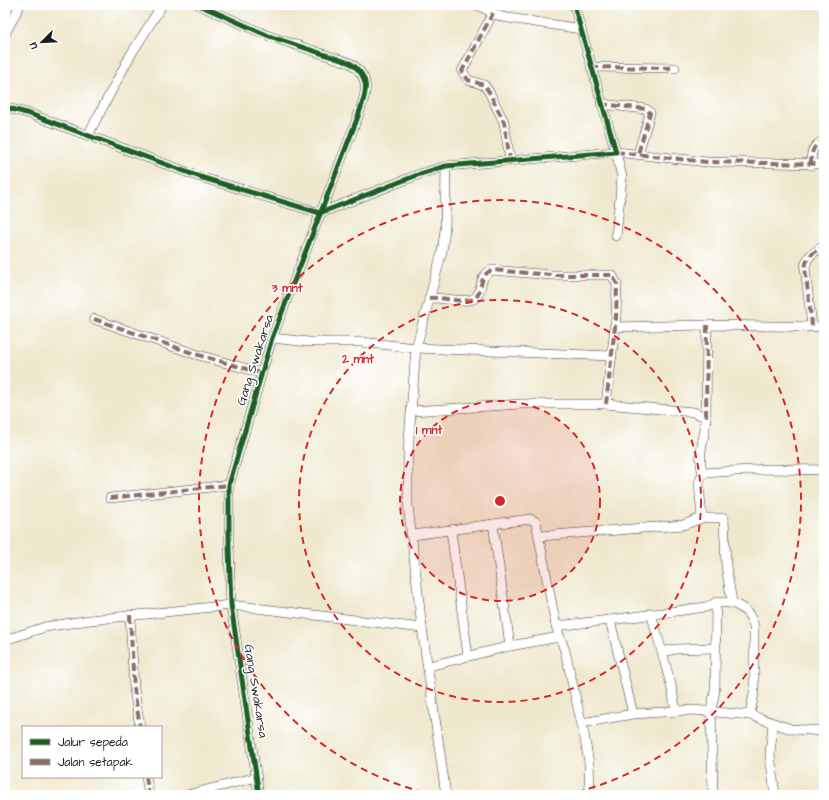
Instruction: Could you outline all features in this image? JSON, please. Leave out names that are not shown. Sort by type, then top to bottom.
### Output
[{"type":"street","points":[[5,34],[20,5]]},
{"type":"street","points":[[88,135],[130,56],[162,5]]},
{"type":"street","name":"Gang Swakarsa","points":[[199,5],[269,36],[350,63],[358,68],[363,75],[366,86],[365,96],[272,338],[229,485],[231,605],[259,795]]},
{"type":"street","points":[[477,5],[493,13],[521,21],[581,29]]},
{"type":"street","points":[[574,5],[622,177],[616,236]]},
{"type":"street","points":[[493,13],[462,72],[468,80],[484,85],[489,92],[504,122],[510,160]]},
{"type":"street","points":[[591,67],[675,68]]},
{"type":"street","points":[[601,104],[646,109],[650,113],[638,154]]},
{"type":"street","points":[[5,107],[30,114],[200,177],[320,213],[420,174],[446,166],[616,152],[707,162],[811,165],[824,164]]},
{"type":"street","points":[[811,165],[814,148],[818,143],[824,141]]},
{"type":"street","points":[[446,166],[445,230],[442,252],[416,348],[408,452],[408,505],[413,535],[422,628],[446,795]]},
{"type":"street","points":[[812,326],[805,268],[806,261],[808,257],[824,246]]},
{"type":"street","points":[[429,298],[470,300],[477,297],[480,291],[482,278],[486,273],[492,270],[552,275],[612,276],[617,284],[612,356],[606,404]]},
{"type":"street","points":[[94,319],[195,354],[261,373]]},
{"type":"street","points":[[614,327],[706,325],[824,327]]},
{"type":"street","points":[[702,518],[700,483],[703,473],[699,458],[706,427],[706,325]]},
{"type":"street","points":[[272,338],[309,342],[361,342],[416,348],[612,356]]},
{"type":"street","points":[[412,411],[521,404],[606,404],[693,412],[706,417]]},
{"type":"street","points":[[703,473],[714,474],[767,469],[824,470]]},
{"type":"street","points":[[110,498],[229,485]]},
{"type":"street","points":[[540,536],[683,525],[702,518],[724,518],[726,566],[732,602]]},
{"type":"street","points":[[413,535],[534,519],[538,525],[556,626],[565,651],[582,723],[589,764],[590,795]]},
{"type":"street","points":[[493,524],[510,646]]},
{"type":"street","points":[[451,531],[468,656]]},
{"type":"street","points":[[556,626],[706,607],[716,602],[732,602],[748,614],[754,626],[754,693],[750,715]]},
{"type":"street","points":[[713,795],[711,711],[715,690],[716,602]]},
{"type":"street","points":[[5,640],[45,627],[130,615],[231,605],[422,628]]},
{"type":"street","points":[[651,613],[672,684],[676,711]]},
{"type":"street","points":[[130,615],[134,689],[140,726]]},
{"type":"street","points":[[610,620],[633,714]]},
{"type":"street","points":[[428,666],[510,646],[559,637]]},
{"type":"street","points":[[662,652],[676,649],[715,648]]},
{"type":"street","points":[[582,723],[633,714],[652,714],[676,711],[711,711],[750,715],[791,729],[824,731]]},
{"type":"street","points":[[774,724],[770,754],[775,795]]},
{"type":"street","points":[[187,795],[257,777]]},
{"type":"street","points":[[146,778],[149,795]]},
{"type":"marked path","points":[[493,13],[462,71],[468,80],[484,85],[489,92],[504,122],[510,160]]},
{"type":"marked path","points":[[591,67],[675,68]]},
{"type":"marked path","points":[[601,104],[646,109],[650,113],[638,154]]},
{"type":"marked path","points":[[811,165],[813,150],[817,145],[824,141]]},
{"type":"marked path","points":[[616,152],[707,162],[824,164]]},
{"type":"marked path","points":[[812,326],[805,268],[809,257],[824,246]]},
{"type":"marked path","points":[[429,298],[455,300],[470,300],[475,298],[480,291],[484,277],[492,270],[552,275],[612,275],[617,284],[616,318],[606,404]]},
{"type":"marked path","points":[[94,319],[195,354],[261,373]]},
{"type":"marked path","points":[[706,417],[707,325]]},
{"type":"marked path","points":[[110,498],[229,485]]},
{"type":"marked path","points":[[130,615],[134,689],[140,726]]},
{"type":"marked path","points":[[146,778],[149,795]]},
{"type":"cycle path","points":[[199,5],[269,36],[350,63],[358,69],[362,75],[366,88],[363,103],[357,119],[272,338],[229,485],[231,605],[259,795]]},
{"type":"cycle path","points":[[5,107],[30,114],[200,177],[320,213],[420,174],[446,166],[616,152],[574,5]]}]
